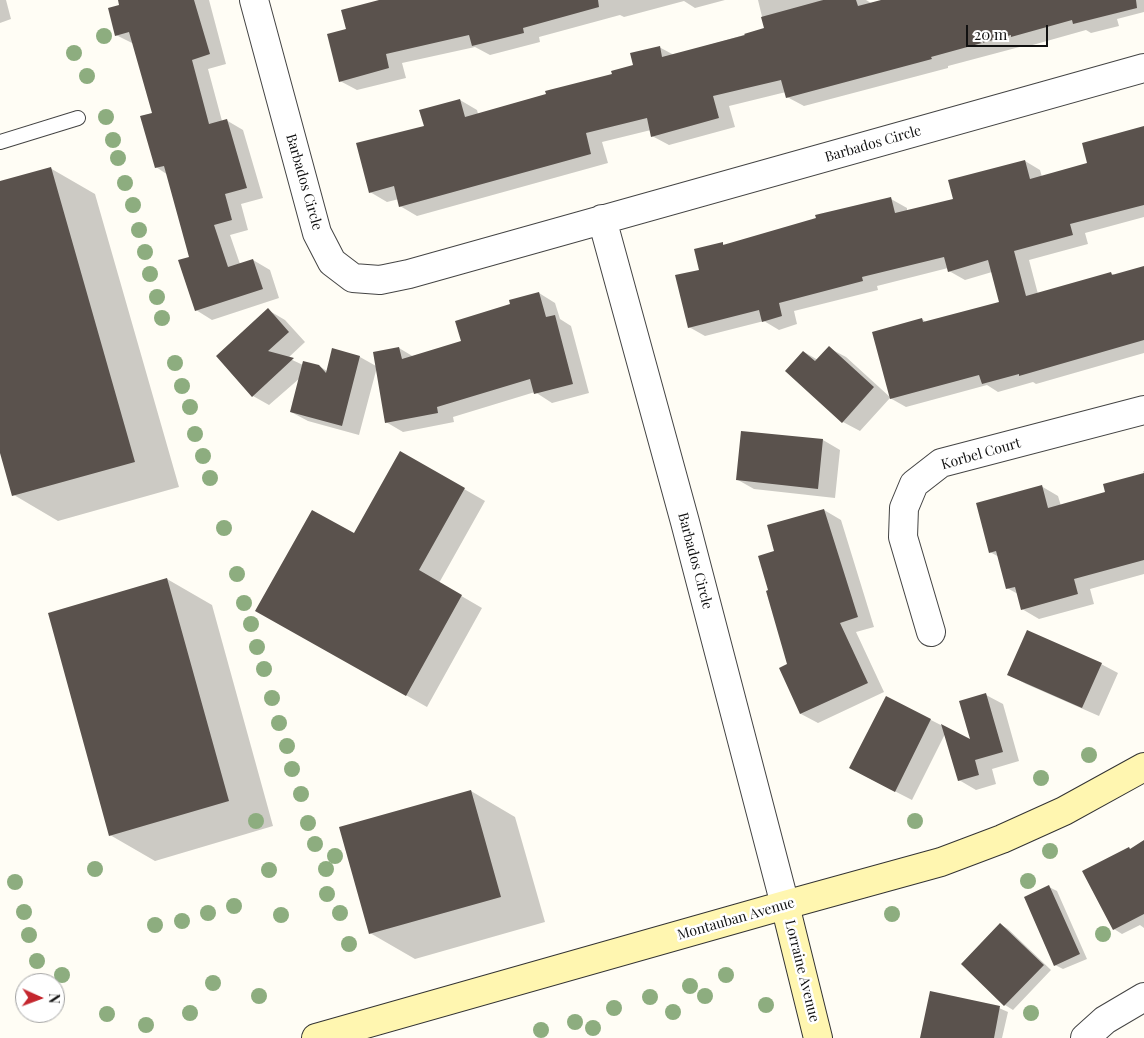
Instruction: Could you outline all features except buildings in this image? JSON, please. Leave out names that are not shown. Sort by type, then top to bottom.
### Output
[{"type":"street","name":"Barbados Circle","points":[[254,0],[317,233],[332,262],[353,278],[380,280],[409,274],[1144,68]]},
{"type":"street","name":"Barbados Circle","points":[[602,219],[685,522],[785,904]]},
{"type":"street","name":"Korbel Court","points":[[931,632],[903,537],[904,508],[914,484],[941,463],[1144,410]]},
{"type":"street","name":"Montauban Avenue","points":[[316,1038],[785,904],[940,862],[1002,839],[1064,811],[1144,767]]},
{"type":"street","name":"Lorraine Avenue","points":[[785,904],[818,1038]]},
{"type":"street","points":[[1084,1038],[1105,1020],[1144,998]]},
{"type":"lane","points":[[0,142],[78,118]]}]
